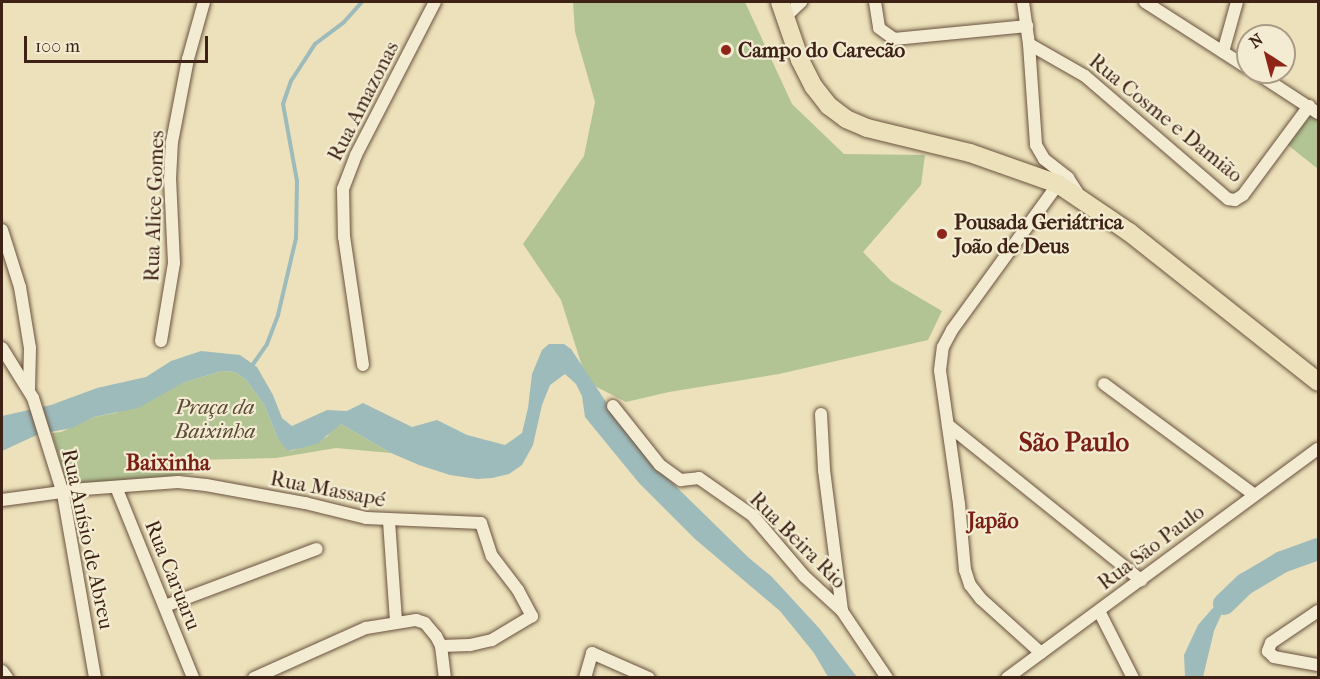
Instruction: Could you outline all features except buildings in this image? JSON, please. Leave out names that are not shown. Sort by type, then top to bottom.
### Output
[{"type":"main road","points":[[783,9],[800,60],[814,87],[829,106],[846,119],[867,128],[979,155],[1058,184],[1079,196],[1318,382]]},
{"type":"street","name":"Rua Alice Gomes","points":[[161,341],[174,263],[170,179],[172,142],[188,59],[204,2]]},
{"type":"street","name":"Rua Amazonas","points":[[363,365],[344,237],[343,189],[356,155],[435,2]]},
{"type":"street","points":[[783,9],[801,2]]},
{"type":"street","points":[[875,2],[879,28],[894,39],[1027,26]]},
{"type":"street","points":[[1023,2],[1029,44],[1036,146],[1044,159],[1068,178],[1079,196]]},
{"type":"street","points":[[1145,2],[1236,60]]},
{"type":"street","points":[[1223,52],[1237,2]]},
{"type":"street","name":"Rua Cosme e Damião","points":[[1029,44],[1085,76],[1228,199],[1235,200],[1244,195],[1314,110]]},
{"type":"street","points":[[1273,84],[1314,110]]},
{"type":"street","points":[[1041,653],[996,615],[970,585],[965,570],[940,370],[947,338],[1058,184]]},
{"type":"street","points":[[2,230],[20,287],[30,348],[31,393]]},
{"type":"street","name":"Rua Anísio de Abreu","points":[[2,348],[31,393],[63,494],[95,678]]},
{"type":"street","points":[[1104,384],[1253,494]]},
{"type":"street","name":"Rua Beira Rio","points":[[613,406],[660,465],[681,480],[699,478],[726,499],[744,507],[804,576],[842,610],[887,678]]},
{"type":"street","points":[[821,414],[824,470],[842,610]]},
{"type":"street","points":[[948,425],[1141,580]]},
{"type":"street","name":"Rua São Paulo","points":[[1007,678],[1253,494],[1318,449]]},
{"type":"street","name":"Rua Massapé","points":[[63,494],[178,482],[206,484],[389,521],[481,523],[492,556],[518,590],[532,616],[492,640],[470,645],[441,646]]},
{"type":"street","name":"Rua Caruaru","points":[[116,487],[193,678]]},
{"type":"street","points":[[2,500],[63,494]]},
{"type":"street","points":[[389,521],[396,621]]},
{"type":"street","points":[[165,606],[317,549]]},
{"type":"street","points":[[1099,611],[1133,678]]},
{"type":"street","points":[[1318,611],[1271,643],[1268,651],[1274,657],[1318,665]]},
{"type":"street","points":[[254,678],[366,628],[396,621],[416,620],[432,629],[441,646],[445,678]]},
{"type":"street","points":[[585,678],[592,653],[649,678]]},
{"type":"street","points":[[2,671],[7,678]]},
{"type":"green space","points":[[573,2],[745,2],[792,104],[844,154],[925,155],[921,185],[863,252],[891,281],[942,311],[928,340],[779,374],[669,392],[626,402],[587,382],[561,300],[523,244],[584,156],[595,102],[575,32]]},
{"type":"green space","points":[[1308,111],[1318,118],[1318,169],[1284,142]]},
{"type":"green space","name":"Praça da Baixinha","points":[[222,371],[235,372],[246,380],[264,404],[278,439],[291,451],[327,437],[334,428],[341,424],[391,453],[336,448],[276,458],[196,460],[193,474],[67,485],[52,433],[61,432],[94,417],[116,413],[185,382]]},
{"type":"water","points":[[549,344],[564,344],[571,349],[614,414],[649,460],[749,558],[771,576],[819,628],[857,677],[828,677],[814,653],[780,611],[695,539],[639,483],[585,417],[582,396],[576,384],[565,374],[550,385],[542,405],[533,445],[522,465],[509,474],[492,478],[477,479],[450,475],[419,465],[391,453],[341,424],[317,444],[288,451],[278,439],[264,404],[246,380],[235,372],[222,371],[185,382],[138,408],[94,417],[72,428],[39,434],[2,451],[2,416],[51,405],[97,388],[146,377],[171,361],[201,351],[240,355],[257,367],[273,395],[282,418],[292,426],[327,410],[347,411],[363,403],[412,427],[437,420],[467,435],[505,445],[522,433],[532,374],[542,350]]},
{"type":"water","points":[[1245,584],[1222,613],[1214,631],[1203,677],[1185,677],[1184,655],[1198,625],[1212,609]]},
{"type":"waterway","points":[[251,367],[267,344],[278,315],[296,238],[297,181],[283,104],[291,81],[315,44],[344,22],[362,2]]},
{"type":"waterway","points":[[1224,604],[1245,584],[1282,562],[1318,549]]},
{"type":"place","name":"Campo do Carecão","points":[[726,50]]},
{"type":"place","name":"Pousada Geriátrica João de Deus","points":[[942,234]]},
{"type":"district","name":"São Paulo","points":[[1074,443]]},
{"type":"district","name":"Baixinha","points":[[168,464]]},
{"type":"district","name":"Japão","points":[[993,522]]}]
